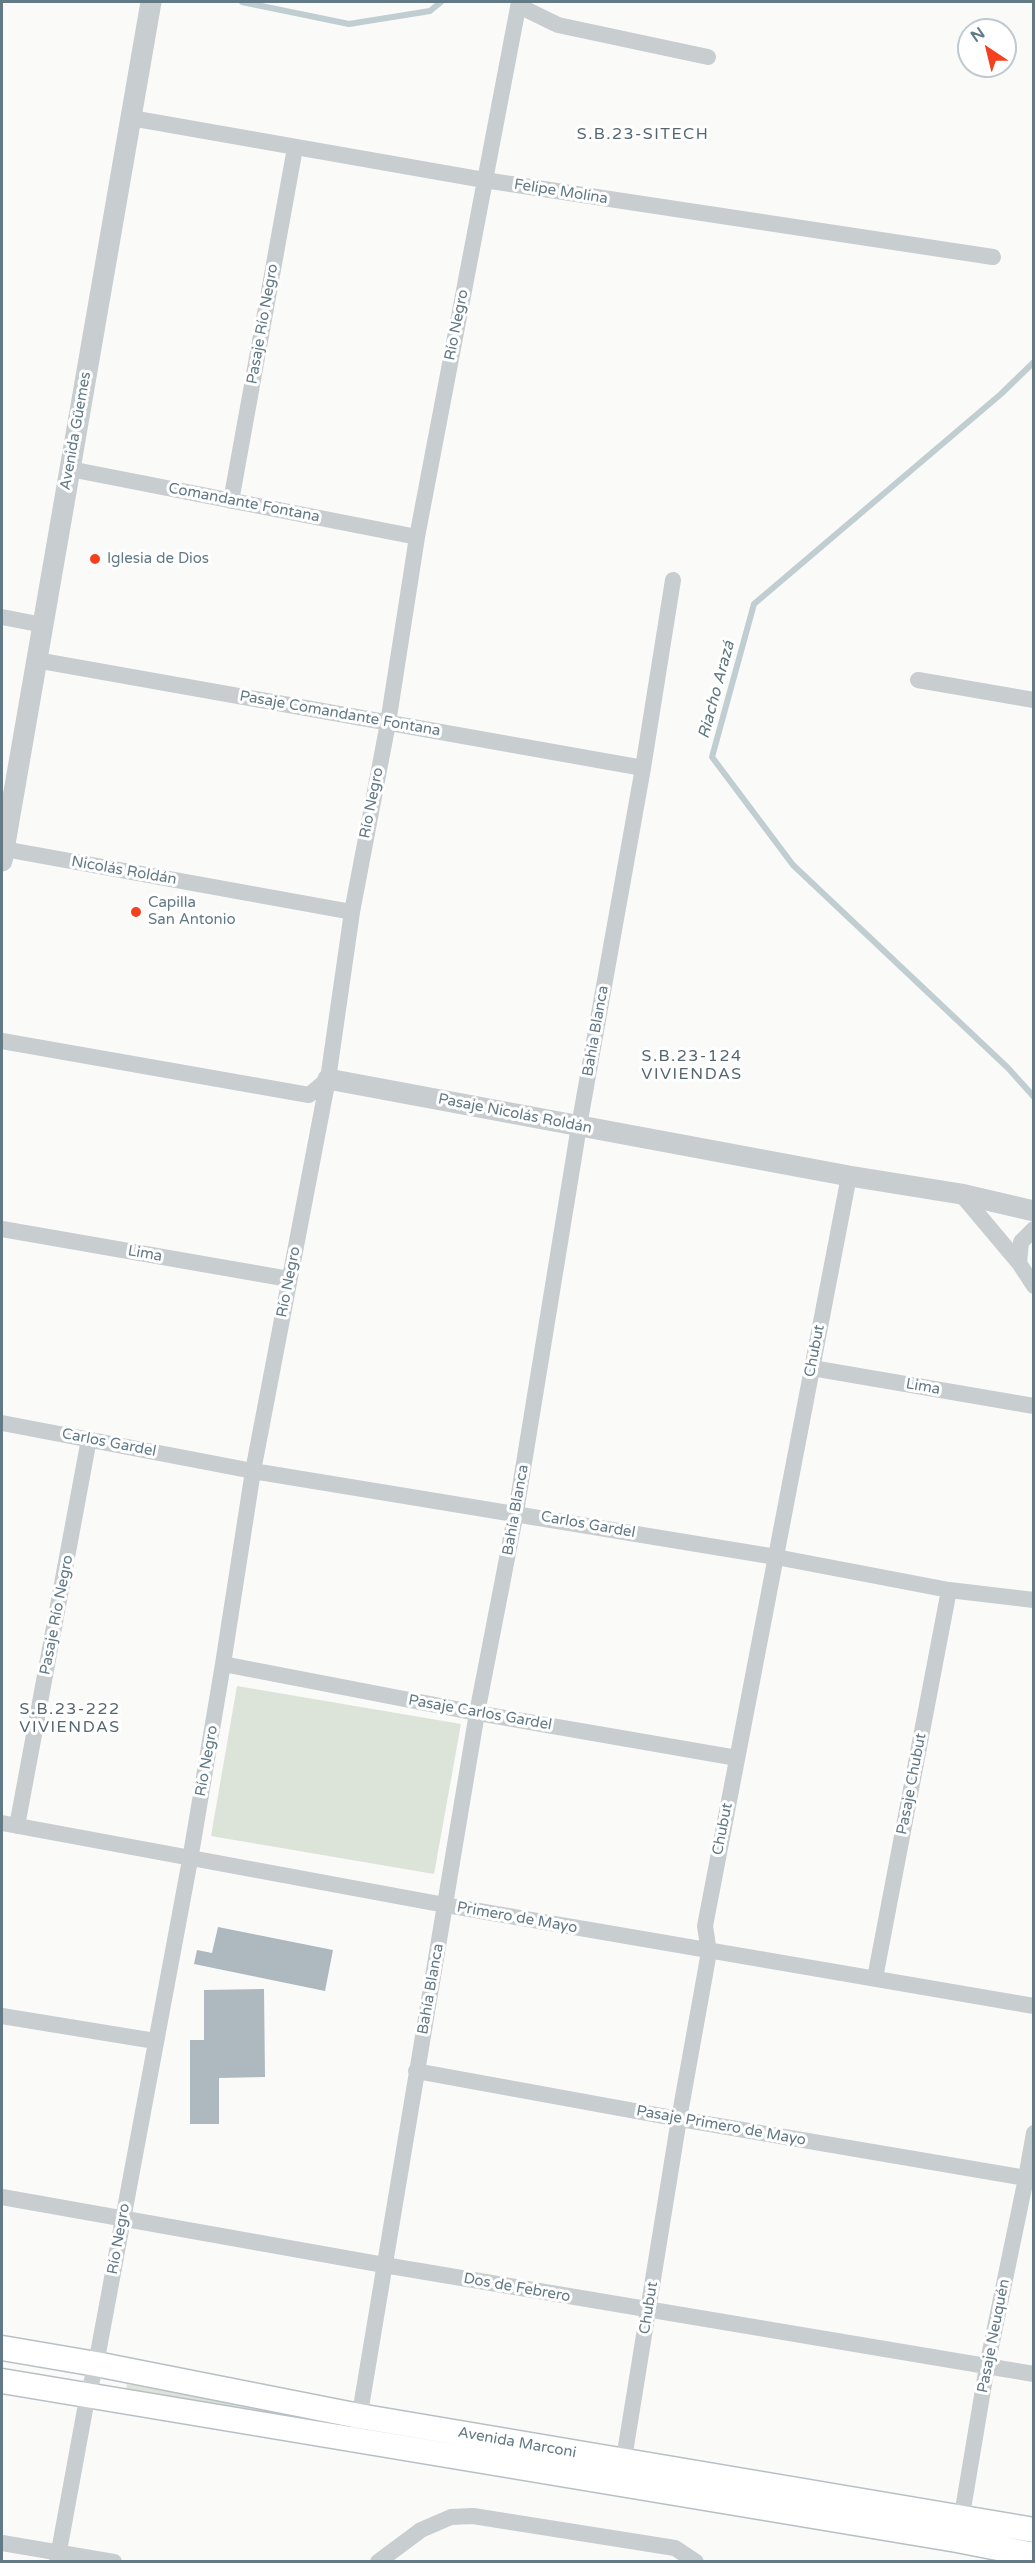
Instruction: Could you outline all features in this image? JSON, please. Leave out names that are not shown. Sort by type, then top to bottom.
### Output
[{"type":"main road","name":"Avenida Marconi","points":[[2,2348],[96,2364],[358,2428]]},
{"type":"main road","name":"Avenida Marconi","points":[[2,2381],[90,2395],[358,2428],[959,2529],[1034,2530]]},
{"type":"main road","name":"Avenida Marconi","points":[[959,2529],[1034,2555]]},
{"type":"street","name":"Avenida Güemes","points":[[3,855],[6,809],[43,625],[151,2]]},
{"type":"street","points":[[519,4],[558,25],[708,57]]},
{"type":"street","name":"Río Negro","points":[[58,2557],[190,1860],[224,1664],[253,1471],[328,1079],[352,912],[388,723],[417,537],[519,4]]},
{"type":"street","name":"Felipe Molina","points":[[131,118],[484,180],[993,257]]},
{"type":"street","name":"Pasaje Río Negro","points":[[231,501],[295,148]]},
{"type":"street","name":"Comandante Fontana","points":[[70,469],[417,537]]},
{"type":"street","name":"Bahía Blanca","points":[[358,2428],[477,1713],[516,1512],[579,1126],[643,768],[673,580]]},
{"type":"street","points":[[2,617],[43,625]]},
{"type":"street","name":"Pasaje Comandante Fontana","points":[[36,660],[643,768]]},
{"type":"street","points":[[918,680],[1034,700]]},
{"type":"street","name":"Nicolás Roldán","points":[[3,855],[352,912]]},
{"type":"street","points":[[2,1041],[309,1095],[328,1079]]},
{"type":"street","name":"Pasaje Nicolás Roldán","points":[[328,1079],[849,1176],[961,1194],[1034,1211]]},
{"type":"street","name":"Chubut","points":[[622,2472],[679,2119],[709,1952],[705,1926],[849,1176]]},
{"type":"street","points":[[961,1194],[1019,1263],[1034,1286]]},
{"type":"street","name":"Lima","points":[[2,1229],[289,1279]]},
{"type":"street","points":[[1019,1263],[1021,1242],[1034,1229]]},
{"type":"street","name":"Lima","points":[[812,1368],[1034,1406]]},
{"type":"street","name":"Carlos Gardel","points":[[2,1423],[253,1471],[516,1512],[776,1557],[949,1590],[1034,1600]]},
{"type":"street","name":"Pasaje Río Negro","points":[[9,1825],[89,1439]]},
{"type":"street","name":"Pasaje Chubut","points":[[875,1978],[949,1590]]},
{"type":"street","name":"Pasaje Carlos Gardel","points":[[224,1664],[477,1713],[737,1758]]},
{"type":"street","name":"Primero de Mayo","points":[[9,1825],[190,1860],[709,1952],[1034,2006]]},
{"type":"street","points":[[2,2016],[155,2041]]},
{"type":"street","name":"Pasaje Primero de Mayo","points":[[416,2071],[679,2119],[1026,2178]]},
{"type":"street","name":"Pasaje Neuquén","points":[[959,2529],[987,2366],[1034,2133]]},
{"type":"street","name":"Dos de Febrero","points":[[2,2197],[384,2265],[1034,2374]]},
{"type":"street","points":[[378,2562],[421,2530],[451,2517],[473,2516],[675,2548],[696,2562]]},
{"type":"street","points":[[2,2543],[58,2557],[114,2562]]},
{"type":"shaded area","points":[[237,1686],[461,1724],[434,1874],[211,1836]]},
{"type":"shaded area","points":[[127,2384],[341,2423],[340,2428],[126,2390]]},
{"type":"building","points":[[218,1927],[333,1950],[325,1991],[194,1964],[197,1950],[212,1953]]},
{"type":"building","points":[[264,1989],[265,2077],[219,2078],[219,2124],[190,2124],[190,2040],[204,2040],[204,1990]]},
{"type":"waterway","name":"Riacho Arazá","points":[[242,2],[349,24],[430,11],[441,2]]},
{"type":"waterway","name":"Riacho Arazá","points":[[1034,362],[1001,394],[754,604],[712,757],[793,865],[1008,1068],[1034,1097]]},
{"type":"place","name":"Iglesia de Dios","points":[[95,559]]},
{"type":"place","name":"Capilla San Antonio","points":[[136,912]]},
{"type":"district","name":"S.B.23-SITECH","points":[[643,135]]},
{"type":"district","name":"S.B.23-124 VIVIENDAS","points":[[692,1066]]},
{"type":"district","name":"S.B.23-222 VIVIENDAS","points":[[70,1719]]}]
